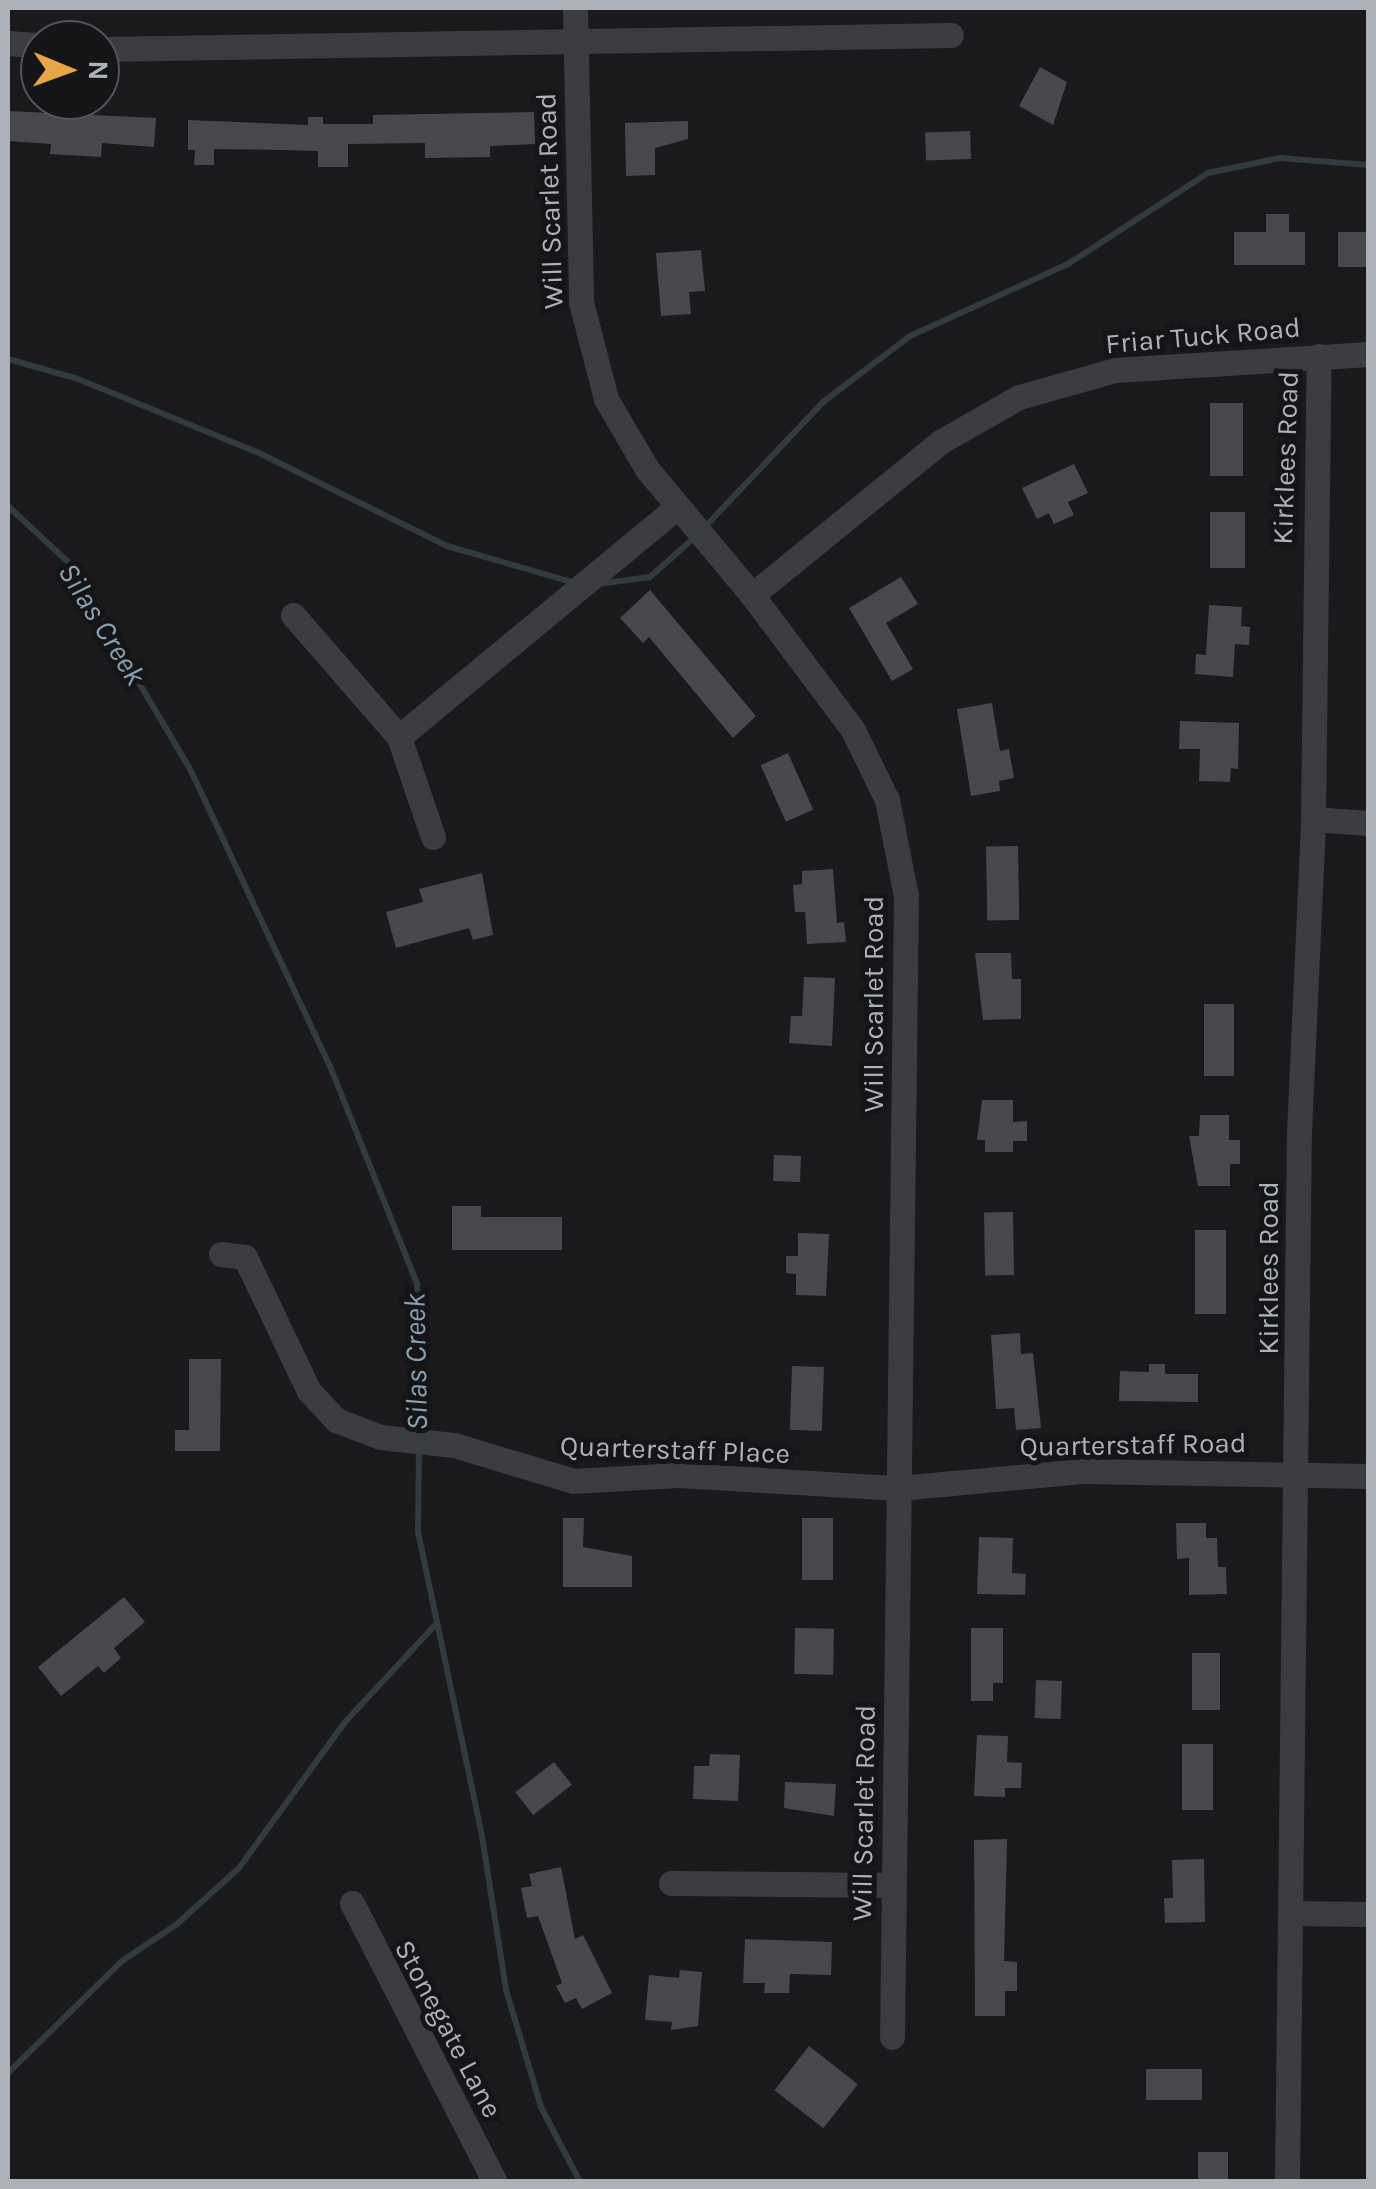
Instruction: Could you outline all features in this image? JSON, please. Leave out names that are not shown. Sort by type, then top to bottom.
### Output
[{"type":"street","name":"Will Scarlet Road","points":[[575,8],[581,302],[593,365],[618,424],[676,507],[752,594],[853,730],[887,800],[906,896],[892,2036]]},
{"type":"street","points":[[120,48],[952,35]]},
{"type":"street","name":"Friar Tuck Road","points":[[752,594],[940,442],[1019,398],[1115,370],[1368,354]]},
{"type":"street","name":"Kirklees Road","points":[[1288,2182],[1300,1474],[1299,1132],[1313,820],[1320,356]]},
{"type":"street","points":[[399,737],[676,507]]},
{"type":"street","points":[[293,616],[399,737],[433,837]]},
{"type":"street","points":[[1313,820],[1368,823]]},
{"type":"street","name":"Quarterstaff Place","points":[[221,1254],[245,1257],[260,1279],[310,1392],[336,1420],[380,1437],[444,1444],[573,1481],[678,1476],[899,1488]]},
{"type":"street","name":"Quarterstaff Road","points":[[899,1488],[1082,1471],[1368,1476]]},
{"type":"street","points":[[671,1884],[893,1886]]},
{"type":"street","name":"Stonegate Lane","points":[[352,1903],[495,2182]]},
{"type":"street","points":[[1292,1912],[1368,1914]]},
{"type":"building","points":[[1040,67],[1067,82],[1053,125],[1019,106]]},
{"type":"building","points":[[8,111],[20,112],[20,120],[156,118],[154,147],[102,143],[101,157],[50,154],[51,144],[8,141]]},
{"type":"building","points":[[534,112],[535,144],[490,146],[490,157],[425,158],[425,143],[348,144],[348,167],[318,167],[318,151],[214,149],[214,165],[194,165],[195,150],[188,150],[188,120],[308,125],[308,117],[323,117],[323,124],[373,124],[373,115]]},
{"type":"building","points":[[688,121],[688,139],[655,148],[655,175],[626,176],[625,123]]},
{"type":"building","points":[[970,131],[971,159],[926,161],[925,133]]},
{"type":"building","points":[[1266,214],[1289,214],[1289,232],[1305,232],[1305,265],[1234,265],[1234,232],[1266,232]]},
{"type":"building","points":[[1338,232],[1368,232],[1368,267],[1338,267]]},
{"type":"building","points":[[701,250],[705,291],[689,292],[691,314],[661,316],[656,253]]},
{"type":"building","points":[[1210,403],[1243,403],[1243,476],[1210,476]]},
{"type":"building","points":[[1074,464],[1088,493],[1068,502],[1074,515],[1054,524],[1049,513],[1037,519],[1022,488]]},
{"type":"building","points":[[1210,512],[1245,512],[1245,568],[1210,568]]},
{"type":"building","points":[[901,577],[918,604],[886,623],[913,669],[892,681],[849,608]]},
{"type":"building","points":[[650,590],[756,716],[733,738],[649,637],[643,643],[620,618]]},
{"type":"building","points":[[1209,605],[1242,607],[1241,626],[1250,627],[1249,645],[1235,644],[1233,677],[1195,674],[1196,654],[1206,655]]},
{"type":"building","points":[[992,703],[1000,751],[1009,749],[1014,778],[999,781],[1000,791],[971,796],[957,709]]},
{"type":"building","points":[[1180,721],[1239,723],[1238,769],[1231,768],[1230,782],[1199,781],[1200,749],[1179,749]]},
{"type":"building","points":[[788,753],[813,810],[786,822],[761,765]]},
{"type":"building","points":[[1018,846],[1019,920],[987,921],[986,847]]},
{"type":"building","points":[[833,869],[837,923],[844,922],[846,942],[807,944],[805,912],[795,912],[793,885],[802,884],[802,871]]},
{"type":"building","points":[[482,873],[493,935],[473,940],[469,928],[396,948],[386,912],[423,902],[419,889]]},
{"type":"building","points":[[975,953],[1011,953],[1012,979],[1021,979],[1021,1019],[983,1020]]},
{"type":"building","points":[[804,977],[835,978],[832,1046],[789,1043],[791,1016],[802,1016]]},
{"type":"building","points":[[1204,1004],[1234,1004],[1234,1076],[1204,1076]]},
{"type":"building","points":[[982,1100],[1013,1100],[1013,1122],[1027,1121],[1027,1141],[1013,1141],[1013,1152],[985,1152],[985,1140],[977,1140]]},
{"type":"building","points":[[1200,1115],[1229,1115],[1229,1140],[1240,1140],[1240,1164],[1230,1164],[1230,1186],[1198,1186],[1189,1136],[1199,1136]]},
{"type":"building","points":[[774,1155],[801,1156],[800,1182],[773,1181]]},
{"type":"building","points":[[452,1206],[481,1206],[481,1217],[562,1217],[562,1250],[452,1250]]},
{"type":"building","points":[[1013,1212],[1014,1275],[985,1275],[984,1213]]},
{"type":"building","points":[[1195,1230],[1226,1230],[1226,1314],[1195,1314]]},
{"type":"building","points":[[798,1233],[829,1234],[826,1296],[796,1295],[796,1274],[786,1273],[786,1256],[798,1256]]},
{"type":"building","points":[[1020,1333],[1021,1354],[1033,1353],[1041,1428],[1016,1430],[1014,1408],[996,1409],[991,1335]]},
{"type":"building","points":[[189,1359],[221,1359],[220,1451],[175,1451],[175,1430],[189,1430]]},
{"type":"building","points":[[1149,1364],[1165,1364],[1165,1374],[1198,1374],[1198,1402],[1119,1401],[1120,1371],[1149,1372]]},
{"type":"building","points":[[792,1366],[824,1367],[822,1431],[790,1430]]},
{"type":"building","points":[[563,1518],[584,1518],[583,1547],[632,1556],[632,1587],[563,1587]]},
{"type":"building","points":[[802,1518],[833,1518],[833,1580],[802,1580]]},
{"type":"building","points":[[1176,1523],[1206,1523],[1206,1538],[1217,1538],[1218,1567],[1226,1567],[1227,1594],[1189,1595],[1189,1558],[1177,1559]]},
{"type":"building","points":[[979,1537],[1013,1538],[1012,1573],[1026,1574],[1025,1595],[977,1594]]},
{"type":"building","points":[[124,1597],[145,1622],[114,1648],[121,1658],[104,1673],[98,1666],[61,1696],[38,1667]]},
{"type":"building","points":[[795,1628],[834,1629],[833,1675],[794,1674]]},
{"type":"building","points":[[971,1628],[1003,1628],[1003,1683],[993,1683],[993,1701],[971,1701]]},
{"type":"building","points":[[1192,1653],[1220,1653],[1220,1710],[1192,1710]]},
{"type":"building","points":[[1036,1680],[1062,1681],[1061,1719],[1035,1718]]},
{"type":"building","points":[[977,1735],[1008,1736],[1007,1762],[1022,1763],[1021,1788],[1005,1788],[1005,1797],[974,1796]]},
{"type":"building","points":[[1182,1744],[1213,1744],[1213,1810],[1182,1810]]},
{"type":"building","points":[[710,1754],[740,1755],[738,1801],[693,1799],[694,1766],[709,1766]]},
{"type":"building","points":[[554,1762],[572,1785],[533,1815],[515,1792]]},
{"type":"building","points":[[785,1782],[836,1784],[834,1816],[784,1808]]},
{"type":"building","points":[[1007,1839],[1004,1961],[1017,1962],[1017,1991],[1005,1991],[1005,2016],[975,2016],[974,1840]]},
{"type":"building","points":[[1204,1859],[1205,1922],[1165,1923],[1164,1898],[1173,1898],[1172,1860]]},
{"type":"building","points":[[561,1867],[575,1939],[583,1935],[612,1993],[582,2009],[576,1998],[565,2003],[556,1986],[562,1983],[538,1916],[527,1918],[521,1888],[532,1886],[529,1874]]},
{"type":"building","points":[[745,1939],[832,1942],[831,1975],[790,1974],[789,1993],[764,1993],[765,1983],[743,1983]]},
{"type":"building","points":[[680,1970],[702,1972],[698,2026],[671,2030],[672,2022],[645,2020],[649,1975],[679,1978]]},
{"type":"building","points":[[809,2046],[858,2084],[823,2128],[775,2090]]},
{"type":"building","points":[[1146,2069],[1202,2069],[1202,2100],[1146,2100]]},
{"type":"building","points":[[1198,2152],[1228,2152],[1228,2182],[1198,2182]]},
{"type":"waterway","points":[[703,529],[823,402],[910,336],[1068,264],[1208,173],[1280,158],[1368,165]]},
{"type":"waterway","points":[[8,359],[78,379],[259,453],[447,546],[575,583]]},
{"type":"waterway","name":"Silas Creek","points":[[8,506],[67,561],[191,771],[330,1066],[417,1284],[420,1436]]},
{"type":"waterway","points":[[598,584],[650,577],[694,538]]},
{"type":"waterway","name":"Silas Creek","points":[[419,1448],[418,1532],[482,1836],[506,1990],[541,2107],[580,2182]]},
{"type":"waterway","points":[[8,2073],[122,1961],[177,1924],[239,1868],[345,1722],[437,1623]]}]
